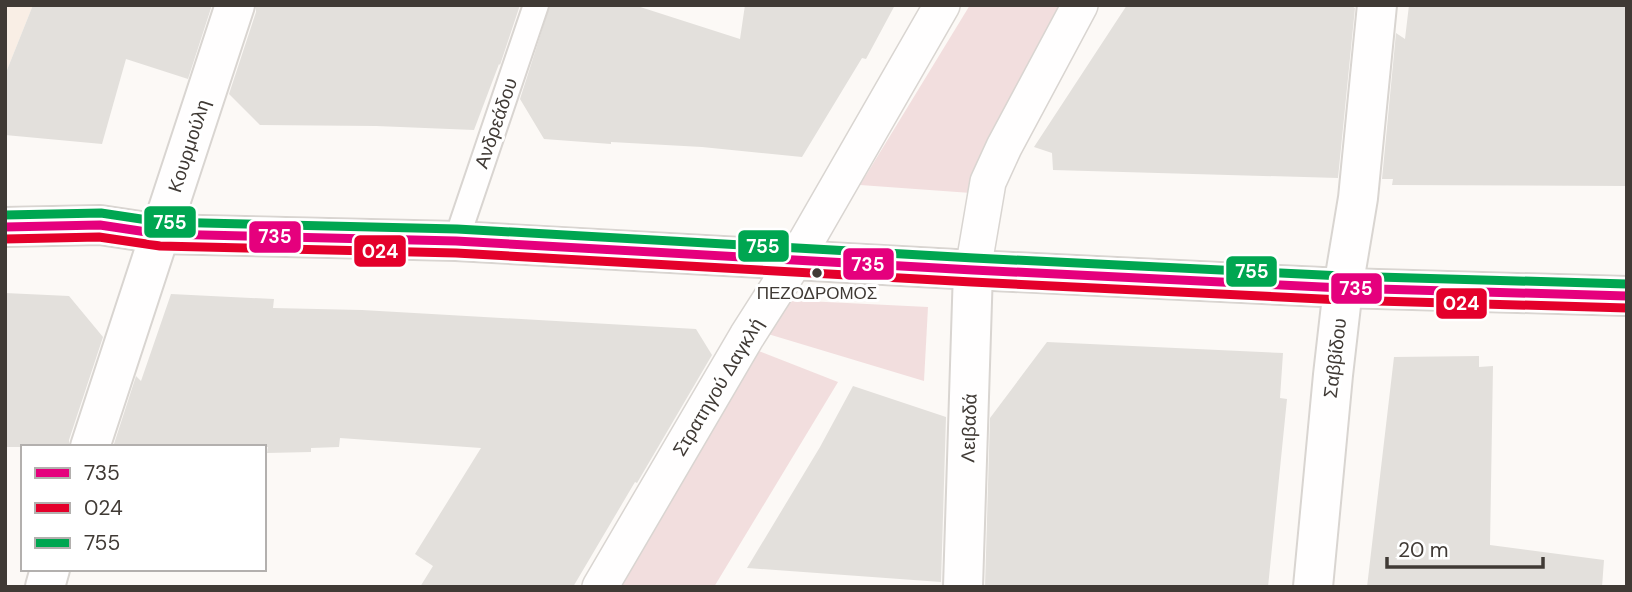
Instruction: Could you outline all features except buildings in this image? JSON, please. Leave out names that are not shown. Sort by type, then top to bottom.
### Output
[{"type":"street","name":"Κουρμούλη","points":[[91,445],[235,5]]},
{"type":"street","name":"Στρατηγού Δαγκλή","points":[[600,587],[747,336],[796,259],[942,5]]},
{"type":"street","points":[[973,270],[988,182],[1080,5]]},
{"type":"street","name":"Σαββίδου","points":[[1312,587],[1332,375],[1358,198],[1377,5]]},
{"type":"street","points":[[5,227],[100,225],[160,234],[456,241],[1343,288],[1627,296]]},
{"type":"street","name":"Λειβαδά","points":[[963,587],[973,270]]},
{"type":"lane","name":"Ανδρεάδου","points":[[456,241],[536,5]]},
{"type":"shaded area","points":[[5,5],[33,5],[5,75]]},
{"type":"shaded area","points":[[970,5],[1067,5],[971,193],[860,185]]},
{"type":"shaded area","points":[[786,300],[928,307],[924,381],[768,334]]},
{"type":"shaded area","points":[[756,350],[838,382],[714,587],[615,587]]},
{"type":"transit line","name":"755","points":[[5,215],[101,213],[161,222],[457,229],[1343,276],[1627,284]]},
{"type":"transit line","name":"735","points":[[5,227],[100,225],[160,234],[456,241],[1343,288],[1627,296]]},
{"type":"transit line","name":"024","points":[[5,239],[99,237],[160,246],[456,253],[1342,300],[1627,308]]},
{"type":"place","name":"ΠΕΖΟΔΡΟΜΟΣ","points":[[817,273]]}]
